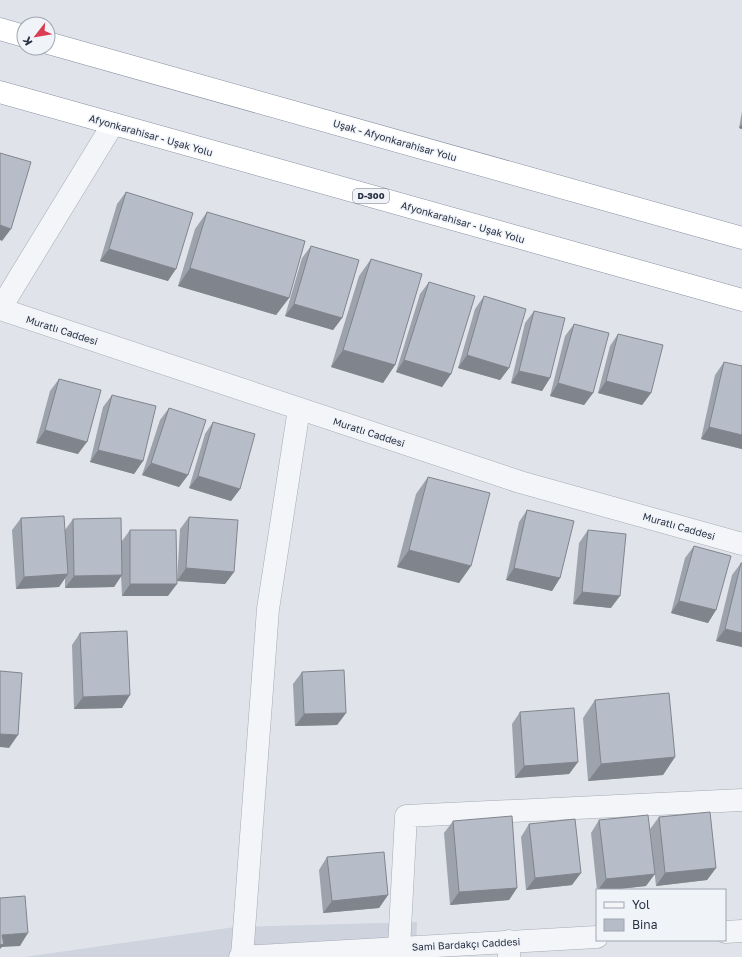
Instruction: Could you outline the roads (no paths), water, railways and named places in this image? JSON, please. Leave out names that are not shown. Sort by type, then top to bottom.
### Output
[{"type":"highway","points":[[0,29],[16,34]]},
{"type":"highway","name":"Uşak - Afyonkarahisar Yolu","points":[[56,45],[742,238]]},
{"type":"highway","name":"Afyonkarahisar - Uşak Yolu","points":[[0,92],[742,300]]},
{"type":"street","points":[[0,309],[113,124]]},
{"type":"street","name":"Muratlı Caddesi","points":[[0,309],[520,482],[742,544]]},
{"type":"street","points":[[241,957],[268,609],[299,409]]},
{"type":"street","points":[[399,948],[406,816],[742,800]]},
{"type":"street","points":[[726,932],[742,931]]},
{"type":"street","name":"Sami Bardakçı Caddesi","points":[[241,957],[399,948],[509,949],[596,937]]}]
